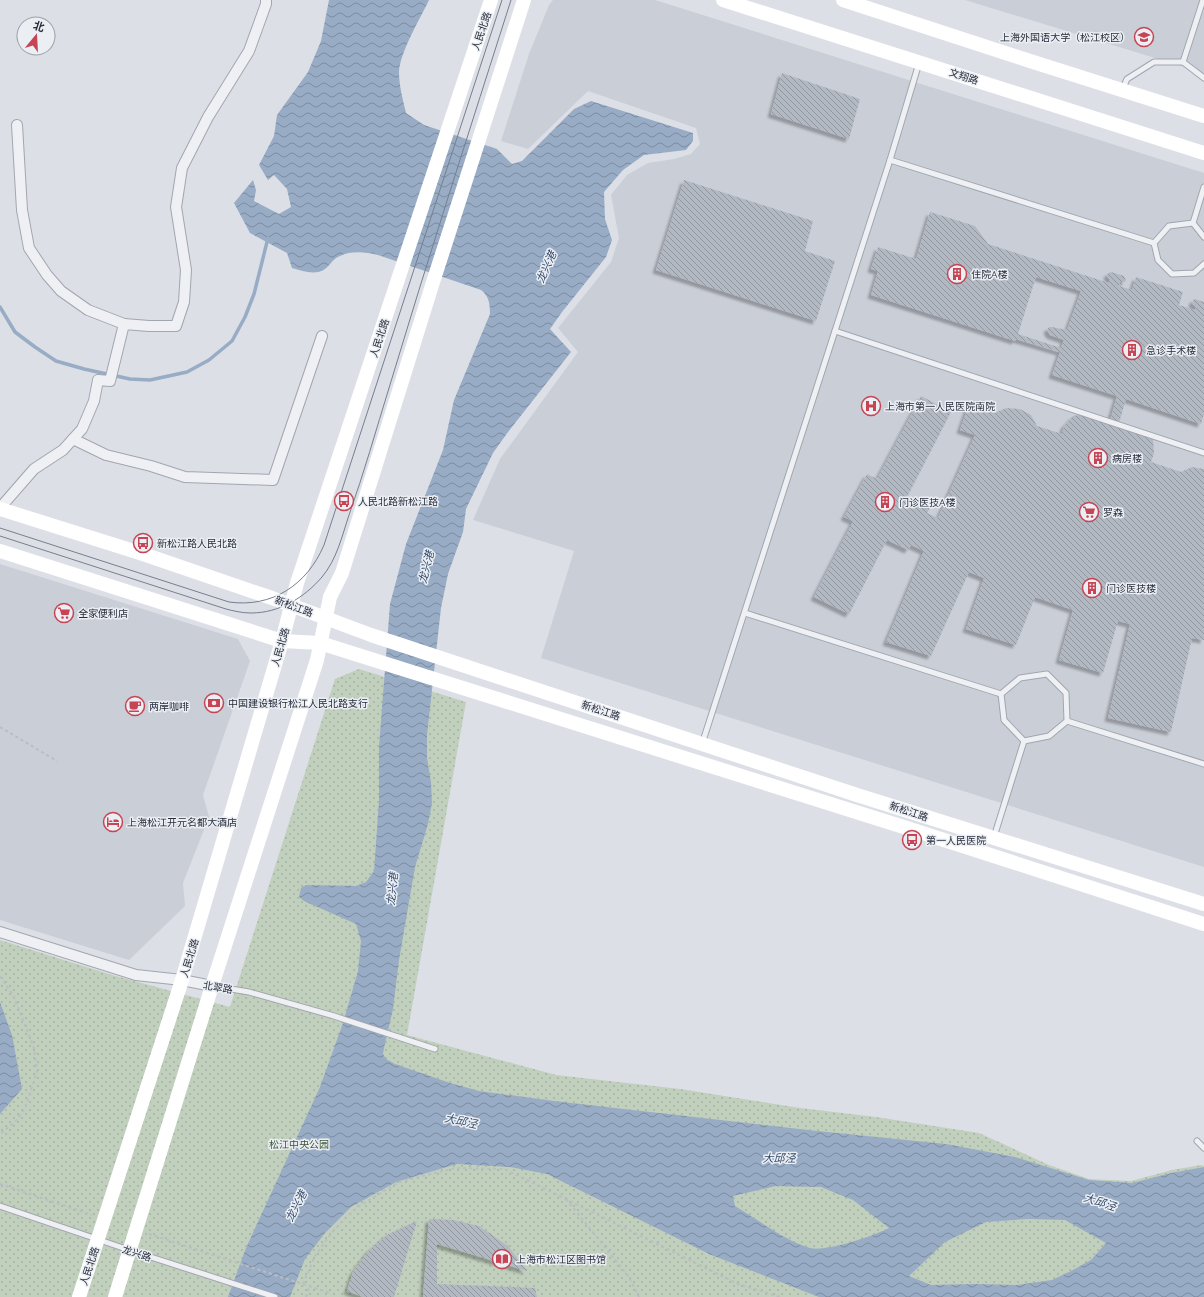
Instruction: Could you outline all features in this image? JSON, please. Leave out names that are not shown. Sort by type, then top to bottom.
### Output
[{"type":"main road","name":"人民北路","points":[[79,1297],[182,980],[282,641],[297,583],[492,0]]},
{"type":"main road","points":[[115,1297],[212,986],[317,660],[330,597],[342,573],[434,279],[524,0]]},
{"type":"main road","name":"文翔路","points":[[723,0],[1204,153]]},
{"type":"main road","points":[[843,0],[1204,116]]},
{"type":"main road","name":"新松江路","points":[[0,509],[132,551],[292,605],[386,640],[702,744],[1204,904]]},
{"type":"main road","name":"新松江路","points":[[0,551],[282,641],[320,643],[440,680],[917,831],[1204,924]]},
{"type":"street","points":[[17,125],[22,210],[29,248],[47,274],[61,291],[88,310],[124,324],[176,326],[184,302],[186,270],[176,207],[182,168],[208,117],[249,52],[266,0]]},
{"type":"street","points":[[0,509],[34,469],[63,450],[82,429],[94,401],[98,380],[110,381],[124,324]]},
{"type":"street","points":[[73,439],[106,455],[185,476],[273,480],[322,336]]},
{"type":"street","name":"北翠路","points":[[0,932],[136,975],[182,980],[212,986]]},
{"type":"lane","points":[[1183,62],[1203,0]]},
{"type":"lane","points":[[702,744],[890,160],[920,62]]},
{"type":"lane","points":[[1122,89],[1127,79],[1154,62],[1183,62],[1204,78]]},
{"type":"lane","points":[[890,160],[1154,243]]},
{"type":"lane","points":[[1192,223],[1204,187]]},
{"type":"lane","points":[[1154,243],[1169,226],[1192,223]]},
{"type":"lane","points":[[1192,223],[1204,237]]},
{"type":"lane","points":[[1154,243],[1158,260],[1172,274],[1194,272],[1204,264]]},
{"type":"lane","points":[[835,331],[1204,453]]},
{"type":"lane","points":[[745,613],[1001,694]]},
{"type":"lane","points":[[1001,694],[1020,678],[1047,674],[1066,693],[1068,721]]},
{"type":"lane","points":[[1001,694],[1004,720],[1024,741]]},
{"type":"lane","points":[[1024,741],[1049,736],[1068,721]]},
{"type":"lane","points":[[1068,721],[1204,764]]},
{"type":"lane","points":[[994,838],[1024,741]]},
{"type":"lane","name":"北翠路","points":[[212,986],[249,992],[334,1016],[435,1049]]},
{"type":"lane","points":[[1204,1143],[1197,1141],[1204,1148]]},
{"type":"lane","name":"龙兴路","points":[[0,1206],[98,1240],[275,1297]]},
{"type":"path","points":[[0,727],[58,761]]},
{"type":"path","points":[[0,976],[12,996],[34,1048],[37,1072],[25,1108],[15,1122],[0,1134]]},
{"type":"path","points":[[303,1284],[315,1256],[330,1235],[344,1220],[364,1203],[399,1182],[455,1168],[504,1169],[517,1174],[738,1284],[781,1297]]},
{"type":"path","points":[[0,1184],[104,1219]]},
{"type":"path","points":[[565,1199],[629,1277],[639,1297]]},
{"type":"path","points":[[136,1230],[330,1293]]},
{"type":"path","points":[[306,1297],[310,1286]]},
{"type":"shaded area","name":"上海市第一人民医院南院","points":[[553,0],[655,0],[1204,173],[1204,867],[541,658],[574,551],[473,520],[500,459],[578,352],[558,328],[611,262],[619,238],[611,195],[627,175],[648,163],[674,159],[691,154],[700,144],[696,128],[588,91],[528,149],[501,141],[529,54],[549,5]]},
{"type":"shaded area","name":"上海外国语大学（松江校区）","points":[[965,0],[1204,0],[1204,73]]},
{"type":"shaded area","points":[[0,564],[238,639],[250,661],[203,795],[209,817],[183,883],[185,906],[129,960],[0,920]]},
{"type":"green space","name":"松江中央公园","points":[[359,669],[466,702],[407,1035],[556,1075],[680,1089],[800,1108],[876,1117],[979,1133],[1049,1165],[1089,1179],[1131,1181],[1172,1170],[1201,1165],[1204,1166],[1204,1297],[0,1297],[0,940],[112,975],[230,1007],[335,679]]},
{"type":"water","points":[[329,0],[429,0],[407,45],[400,64],[399,72],[401,93],[406,113],[424,125],[497,149],[512,164],[522,161],[574,109],[591,101],[693,133],[693,141],[686,150],[644,155],[623,170],[604,192],[605,219],[612,240],[606,257],[550,329],[571,352],[493,453],[466,509],[463,532],[448,574],[441,608],[427,735],[427,758],[431,782],[432,803],[428,824],[415,867],[399,960],[393,1009],[383,1054],[386,1059],[395,1064],[450,1083],[479,1091],[817,1131],[946,1144],[1015,1157],[1089,1180],[1132,1183],[1171,1173],[1204,1167],[1204,1297],[819,1297],[709,1254],[547,1174],[510,1167],[457,1164],[396,1182],[351,1207],[325,1233],[305,1259],[290,1297],[228,1297],[246,1248],[320,1087],[343,1023],[358,971],[361,941],[356,924],[304,901],[299,897],[301,888],[306,885],[356,886],[366,882],[374,871],[379,801],[379,747],[390,604],[406,544],[443,450],[454,400],[490,314],[488,300],[486,295],[481,290],[378,255],[351,253],[341,255],[326,268],[313,273],[292,268],[287,253],[250,233],[234,203],[253,180],[256,190],[254,201],[279,214],[291,207],[287,189],[274,175],[268,180],[259,165],[274,136],[277,115],[308,72],[321,41]],"holes":[[[776,1186],[821,1187],[853,1200],[889,1228],[838,1246],[818,1249],[801,1245],[781,1235],[735,1206],[733,1196]],[[1028,1219],[1065,1220],[1106,1243],[1091,1260],[1052,1280],[1017,1285],[931,1285],[909,1276],[945,1242],[986,1222]]]},
{"type":"water","points":[[0,1002],[12,1035],[22,1089],[0,1114]]},
{"type":"building","points":[[782,73],[860,99],[849,139],[771,114]]},
{"type":"building","points":[[684,180],[813,221],[805,251],[835,261],[816,321],[656,270]]},
{"type":"building","points":[[930,212],[975,226],[988,244],[1109,283],[1110,280],[1107,276],[1108,273],[1111,272],[1124,276],[1126,281],[1120,282],[1119,286],[1132,290],[1136,277],[1183,292],[1179,305],[1195,310],[1196,307],[1192,304],[1193,300],[1195,299],[1204,302],[1204,414],[1201,424],[1126,399],[1119,423],[1141,429],[1153,439],[1154,453],[1151,462],[1181,472],[1192,467],[1204,469],[1204,640],[1192,638],[1171,732],[1108,718],[1130,624],[1118,621],[1103,673],[1059,660],[1073,610],[1035,597],[1016,645],[966,629],[984,578],[969,572],[931,656],[886,642],[924,551],[911,545],[908,550],[887,540],[849,614],[814,597],[853,521],[844,517],[867,474],[877,479],[921,396],[951,412],[907,497],[930,508],[927,513],[938,518],[975,435],[960,430],[969,404],[995,413],[1006,408],[1020,409],[1031,415],[1037,426],[1062,434],[1064,426],[1073,416],[1089,413],[1110,420],[1117,396],[1052,375],[1060,352],[1016,339],[1015,341],[871,295],[878,271],[871,269],[878,247],[916,259]],"holes":[[[1036,277],[1081,291],[1067,330],[1052,327],[1049,327],[1047,330],[1050,335],[1064,340],[1061,348],[1018,334]]]},
{"type":"building","name":"上海市松江区图书馆","points":[[429,1219],[453,1220],[479,1226],[508,1246],[527,1271],[437,1244],[437,1284],[535,1288],[537,1297],[423,1297]]},
{"type":"building","points":[[417,1221],[394,1297],[363,1297],[347,1291],[353,1272],[369,1250],[387,1235]]},
{"type":"waterway","points":[[0,307],[15,332],[56,361],[130,379],[150,380],[187,372],[209,360],[232,341],[245,317],[254,294],[268,238]]},
{"type":"tram line","points":[[0,528],[229,602],[245,603],[273,597],[286,591],[308,572],[324,545],[502,0]]},
{"type":"tram line","points":[[0,536],[226,609],[241,612],[261,612],[281,607],[299,598],[315,585],[332,563],[341,539],[365,467],[434,242],[511,0]]},
{"type":"place","name":"上海外国语大学（松江校区）","points":[[1144,37]]},
{"type":"place","name":"住院A楼","points":[[957,274]]},
{"type":"place","name":"急诊手术楼","points":[[1132,350]]},
{"type":"place","name":"上海市第一人民医院南院","points":[[871,406]]},
{"type":"place","name":"病房楼","points":[[1098,458]]},
{"type":"place","name":"人民北路新松江路","points":[[344,501]]},
{"type":"place","name":"门诊医技A楼","points":[[885,502]]},
{"type":"place","name":"罗森","points":[[1089,512]]},
{"type":"place","name":"新松江路人民北路","points":[[143,543]]},
{"type":"place","name":"门诊医技楼","points":[[1092,588]]},
{"type":"place","name":"全家便利店","points":[[64,613]]},
{"type":"place","name":"中国建设银行松江人民北路支行","points":[[214,703]]},
{"type":"place","name":"两岸咖啡","points":[[135,706]]},
{"type":"place","name":"上海松江开元名都大酒店","points":[[113,822]]},
{"type":"place","name":"第一人民医院","points":[[912,840]]},
{"type":"place","name":"上海市松江区图书馆","points":[[502,1259]]},
{"type":"water label","name":"龙兴港","points":[[546,267]]},
{"type":"water label","name":"龙兴港","points":[[426,567]]},
{"type":"water label","name":"龙兴港","points":[[392,889]]},
{"type":"water label","name":"大邱泾","points":[[461,1121]]},
{"type":"water label","name":"大邱泾","points":[[779,1158]]},
{"type":"water label","name":"大邱泾","points":[[1100,1202]]},
{"type":"water label","name":"龙兴港","points":[[296,1206]]}]
